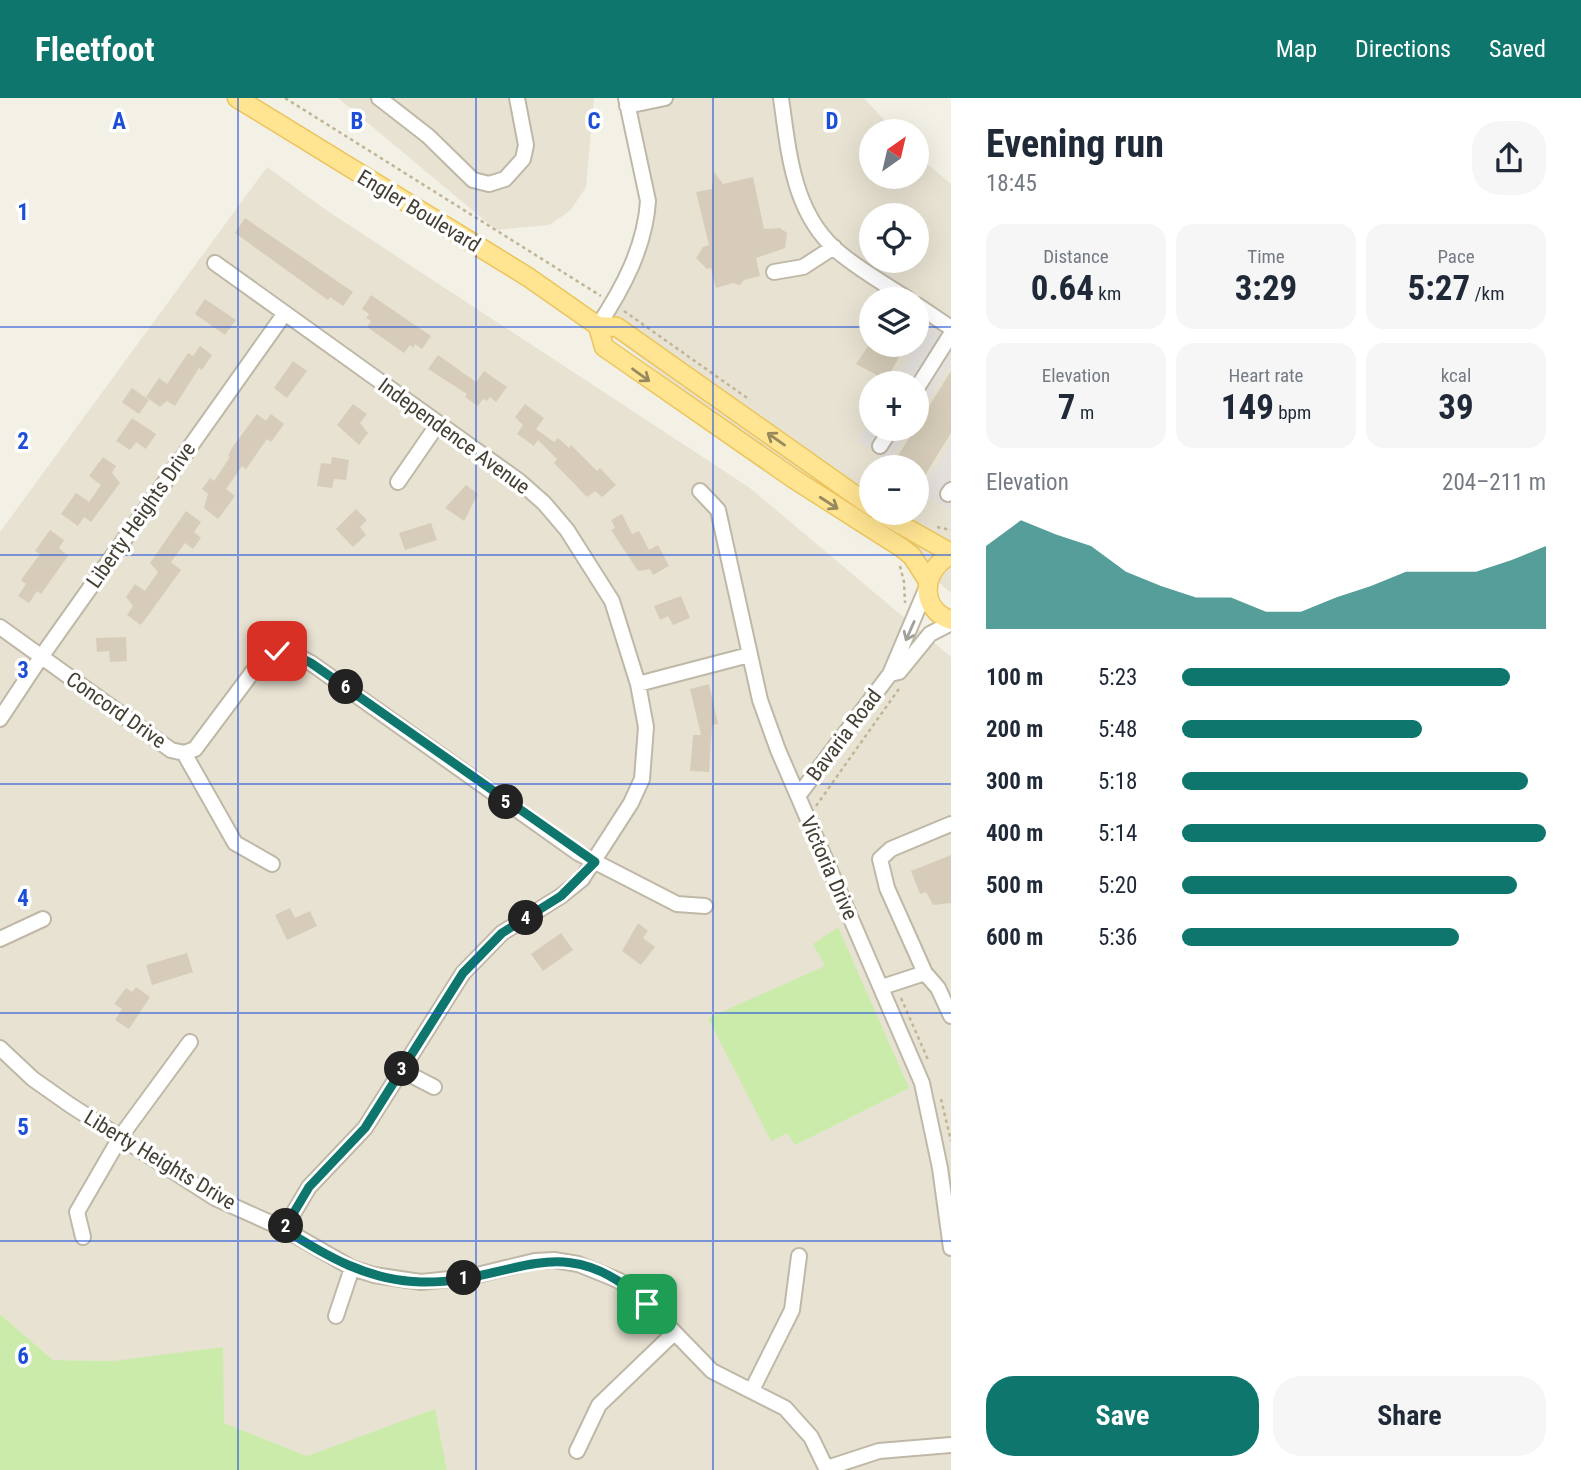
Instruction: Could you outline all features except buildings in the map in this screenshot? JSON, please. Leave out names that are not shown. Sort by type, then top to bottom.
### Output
[{"type":"main road","name":"Engler Boulevard","points":[[237,98],[528,277],[598,326],[617,327],[859,498]]},
{"type":"main road","name":"Engler Boulevard","points":[[598,326],[604,347],[794,479],[912,556],[927,584],[934,609],[951,622]]},
{"type":"main road","points":[[901,525],[951,554],[935,566],[927,584]]},
{"type":"street","points":[[382,101],[428,136],[473,180],[489,184],[505,178],[523,159],[526,145],[517,98]]},
{"type":"street","points":[[598,326],[636,257],[647,217],[648,201],[626,102],[665,98]]},
{"type":"street","points":[[781,98],[791,167],[799,194],[817,229],[834,247],[891,287]]},
{"type":"street","points":[[774,272],[810,264],[834,247]]},
{"type":"street","name":"Independence Avenue","points":[[215,263],[519,481],[544,503],[567,530],[612,601],[638,684],[646,727],[642,779],[595,862],[561,896],[502,933],[470,965],[365,1128],[309,1187],[284,1229]]},
{"type":"street","name":"Liberty Heights Drive","points":[[0,719],[285,313]]},
{"type":"street","points":[[929,313],[951,328]]},
{"type":"street","points":[[928,371],[951,334]]},
{"type":"street","points":[[398,482],[438,424]]},
{"type":"street","points":[[880,446],[883,441]]},
{"type":"street","name":"Victoria Drive","points":[[700,491],[718,510],[760,700],[922,1083],[951,1238]]},
{"type":"street","name":"Bavaria Road","points":[[799,796],[890,674],[913,625],[927,584]]},
{"type":"street","name":"Bavaria Road","points":[[890,674],[900,672],[930,634],[951,622]]},
{"type":"street","name":"Concord Drive","points":[[0,627],[171,750],[184,753],[195,749],[258,664],[277,651]]},
{"type":"street","points":[[275,632],[277,651],[293,654],[311,663],[595,862],[677,904],[705,906]]},
{"type":"street","points":[[638,684],[749,654]]},
{"type":"street","points":[[184,753],[235,843],[272,863]]},
{"type":"street","points":[[951,824],[891,849],[880,859],[887,888],[925,973],[938,988],[951,1016]]},
{"type":"street","points":[[0,939],[43,919]]},
{"type":"street","points":[[882,987],[925,973]]},
{"type":"street","points":[[83,1237],[77,1212],[121,1136],[190,1042]]},
{"type":"street","name":"Liberty Heights Drive","points":[[0,1048],[33,1079],[215,1198],[284,1229],[352,1268],[374,1275],[421,1282],[470,1277],[535,1261],[578,1264],[620,1281],[712,1371],[785,1408],[799,1422],[827,1469]]},
{"type":"street","points":[[401,1070],[434,1087]]},
{"type":"street","points":[[752,1390],[792,1310],[799,1256]]},
{"type":"street","points":[[335,1316],[352,1268]]},
{"type":"street","points":[[577,1451],[599,1405],[674,1333]]},
{"type":"street","points":[[827,1469],[879,1451],[951,1445]]},
{"type":"path","points":[[285,98],[396,165],[612,304],[751,401]]},
{"type":"shaded area","points":[[338,98],[594,98],[586,187],[570,211],[549,225],[496,230]]},
{"type":"shaded area","points":[[665,98],[864,98],[883,119],[859,119],[859,189],[929,189],[929,165],[951,184],[951,593],[872,525],[929,525],[929,455],[859,455],[859,515],[740,433],[598,326],[627,278],[648,202],[627,106]]},
{"type":"shaded area","points":[[267,167],[326,210],[750,488],[951,657],[951,1470],[447,1470],[435,1410],[307,1456],[223,1423],[113,1361],[53,1360],[0,1314],[0,532]]},
{"type":"shaded area","points":[[929,319],[951,334],[951,363],[929,399],[929,371],[900,371],[908,357],[929,357]]},
{"type":"shaded area","points":[[859,441],[902,441],[894,455],[881,455]]},
{"type":"shaded area","points":[[951,443],[951,510],[929,498],[929,477]]},
{"type":"green space","points":[[838,927],[909,1088],[795,1145],[787,1133],[771,1141],[708,1018],[825,966],[813,944]]},
{"type":"green space","points":[[0,1314],[53,1360],[113,1361],[223,1347],[224,1423],[307,1456],[435,1409],[447,1470],[0,1470]]},
{"type":"route","points":[[277,651],[293,654],[311,663],[578,853],[595,862],[582,878],[561,896],[502,933],[463,973],[365,1128],[309,1187],[284,1229],[325,1255],[352,1268],[398,1280],[443,1281],[535,1261],[554,1260],[600,1271],[620,1281],[647,1304]]}]
